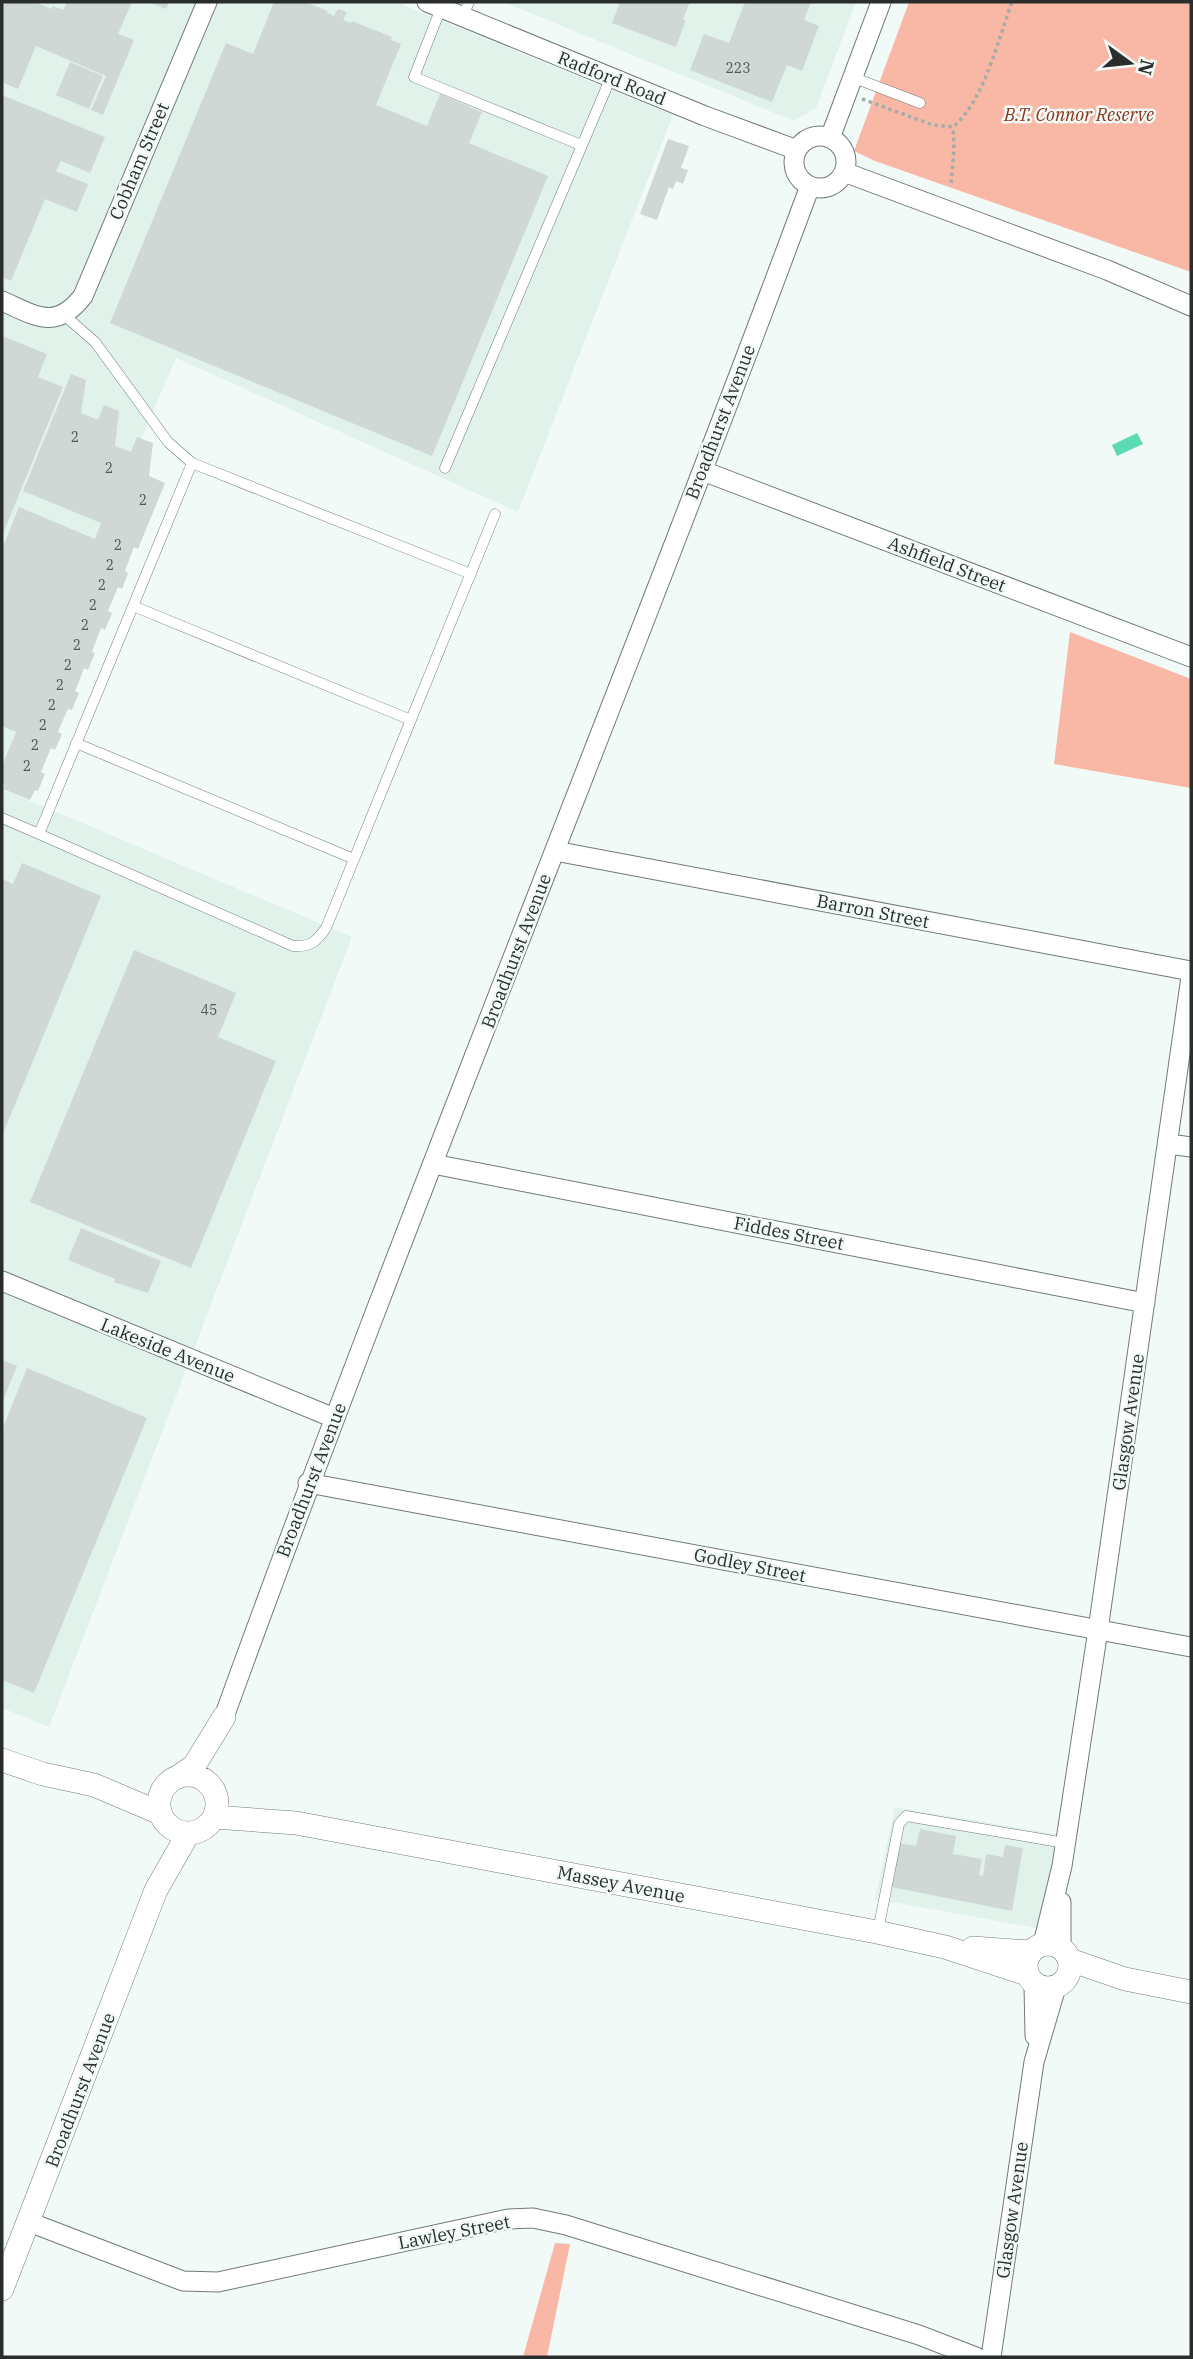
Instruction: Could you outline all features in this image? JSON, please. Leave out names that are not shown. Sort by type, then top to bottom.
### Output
[{"type":"street","name":"Cobham Street","points":[[64,315],[72,310],[83,296],[207,2]]},
{"type":"street","points":[[830,138],[881,2]]},
{"type":"street","name":"Radford Road","points":[[434,5],[466,9],[611,77],[797,150]]},
{"type":"street","points":[[815,137],[830,138],[842,148],[846,164],[844,172],[834,184],[826,187],[810,186],[798,175],[795,167],[797,150],[815,137]]},
{"type":"street","points":[[844,172],[1107,270],[1191,306]]},
{"type":"street","name":"Broadhurst Avenue","points":[[213,1790],[213,1759],[223,1717],[308,1483],[703,471],[810,186]]},
{"type":"street","points":[[2,301],[39,317],[53,319],[64,315]]},
{"type":"street","name":"Ashfield Street","points":[[703,471],[1191,657]]},
{"type":"street","name":"Barron Street","points":[[555,851],[1191,971]]},
{"type":"street","name":"Glasgow Avenue","points":[[992,2351],[1169,1144],[1191,977]]},
{"type":"street","points":[[1169,1144],[1191,1147]]},
{"type":"street","name":"Fiddes Street","points":[[433,1164],[1145,1303]]},
{"type":"street","name":"Lakeside Avenue","points":[[2,1282],[334,1418]]},
{"type":"street","name":"Godley Street","points":[[308,1483],[1191,1647]]},
{"type":"street","name":"Broadhurst Avenue","points":[[171,1782],[194,1766],[223,1717]]},
{"type":"street","points":[[2,1760],[43,1774],[94,1785],[163,1818]]},
{"type":"street","points":[[94,1785],[171,1782],[196,1776],[213,1790],[217,1800],[214,1817],[203,1829],[188,1834],[172,1829],[163,1818],[159,1804],[171,1782]]},
{"type":"street","name":"Massey Avenue","points":[[213,1790],[296,1823]]},
{"type":"street","name":"Massey Avenue","points":[[214,1817],[296,1823],[1191,1992]]},
{"type":"street","name":"Broadhurst Avenue","points":[[2,2289],[156,1890],[166,1846],[163,1818]]},
{"type":"street","name":"Broadhurst Avenue","points":[[156,1890],[188,1834]]},
{"type":"street","name":"Lawley Street","points":[[29,2221],[183,2281],[200,2283],[218,2282],[508,2219],[533,2218],[566,2225],[919,2334],[992,2351]]},
{"type":"street","name":"Lawley Street","points":[[919,2334],[976,2357]]},
{"type":"lane","points":[[434,5],[414,77],[581,145]]},
{"type":"lane","points":[[445,468],[611,77]]},
{"type":"lane","points":[[849,85],[920,103]]},
{"type":"lane","points":[[64,315],[95,342],[168,442],[192,463],[471,574]]},
{"type":"lane","points":[[39,834],[192,463]]},
{"type":"lane","points":[[2,818],[293,946],[316,942],[326,928],[495,514]]},
{"type":"lane","points":[[133,606],[411,720]]},
{"type":"lane","points":[[76,743],[354,859]]},
{"type":"lane","points":[[877,1932],[899,1824],[906,1816],[1065,1843]]},
{"type":"path","points":[[849,85],[914,120],[941,127],[953,127],[964,118],[975,102],[1012,2]]},
{"type":"path","points":[[951,183],[953,127]]},
{"type":"shaded area","points":[[2,2],[396,2],[673,115],[518,512],[176,358],[2,765]]},
{"type":"shaded area","points":[[503,2],[856,2],[816,108],[794,121]]},
{"type":"shaded area","points":[[1137,433],[1143,444],[1117,456],[1112,445]]},
{"type":"shaded area","points":[[2,789],[352,937],[49,1727],[2,1708]]},
{"type":"shaded area","points":[[895,1807],[1057,1834],[1041,1929],[875,1899]]},
{"type":"green space","name":"B.T. Connor Reserve","points":[[909,2],[1191,2],[1191,272],[875,161],[854,151]]},
{"type":"green space","points":[[1070,632],[1191,679],[1191,788],[1054,764]]},
{"type":"green space","points":[[555,2243],[570,2244],[547,2357],[523,2357]]},
{"type":"building","points":[[2,2],[35,2],[63,10],[67,2],[132,2],[118,34],[134,40],[103,115],[91,110],[106,76],[36,46],[18,89],[2,82]]},
{"type":"building","points":[[149,2],[169,2],[166,9]]},
{"type":"building","points":[[274,2],[305,2],[334,16],[338,9],[347,12],[343,20],[392,37],[391,40],[401,44],[376,105],[427,126],[440,94],[482,112],[469,143],[548,176],[432,456],[110,323],[226,43],[253,54]]},
{"type":"building","points":[[620,2],[690,2],[676,47],[612,23]]},
{"type":"building","points":[[745,2],[811,2],[804,20],[819,26],[802,71],[787,65],[772,102],[690,70],[704,34],[729,43]]},
{"type":"building","points":[[70,62],[103,76],[89,109],[56,95]]},
{"type":"building","points":[[2,95],[105,137],[90,173],[61,161],[56,171],[88,184],[77,212],[45,199],[11,281],[2,277]]},
{"type":"building","points":[[668,139],[689,146],[681,168],[688,170],[683,184],[676,181],[673,189],[669,187],[657,220],[640,214]]},
{"type":"building","points":[[2,336],[47,354],[38,377],[63,387],[2,536]]},
{"type":"building","points":[[71,374],[86,380],[81,413],[98,420],[104,405],[119,411],[115,446],[131,452],[137,437],[153,443],[149,476],[165,483],[138,549],[134,547],[125,571],[128,573],[122,589],[118,587],[108,611],[112,613],[105,630],[101,628],[88,670],[84,668],[75,691],[79,693],[58,732],[62,734],[55,750],[51,748],[41,772],[45,774],[38,791],[35,790],[30,800],[3,789],[5,785],[2,783],[2,766],[16,732],[2,726],[2,549],[19,507],[95,539],[101,523],[23,491]]},
{"type":"building","points":[[22,863],[101,896],[2,1136],[2,879],[13,884]]},
{"type":"building","points":[[134,950],[236,993],[218,1037],[276,1061],[191,1268],[30,1202]]},
{"type":"building","points":[[81,1228],[161,1261],[148,1293],[114,1282],[115,1279],[68,1260]]},
{"type":"building","points":[[2,1360],[17,1366],[2,1403]]},
{"type":"building","points":[[27,1368],[147,1418],[34,1693],[2,1680],[2,1430]]},
{"type":"building","points":[[920,1829],[956,1836],[953,1854],[982,1859],[979,1875],[983,1876],[986,1854],[1003,1857],[1005,1845],[1023,1848],[1012,1911],[891,1887],[899,1843],[916,1846]]}]
